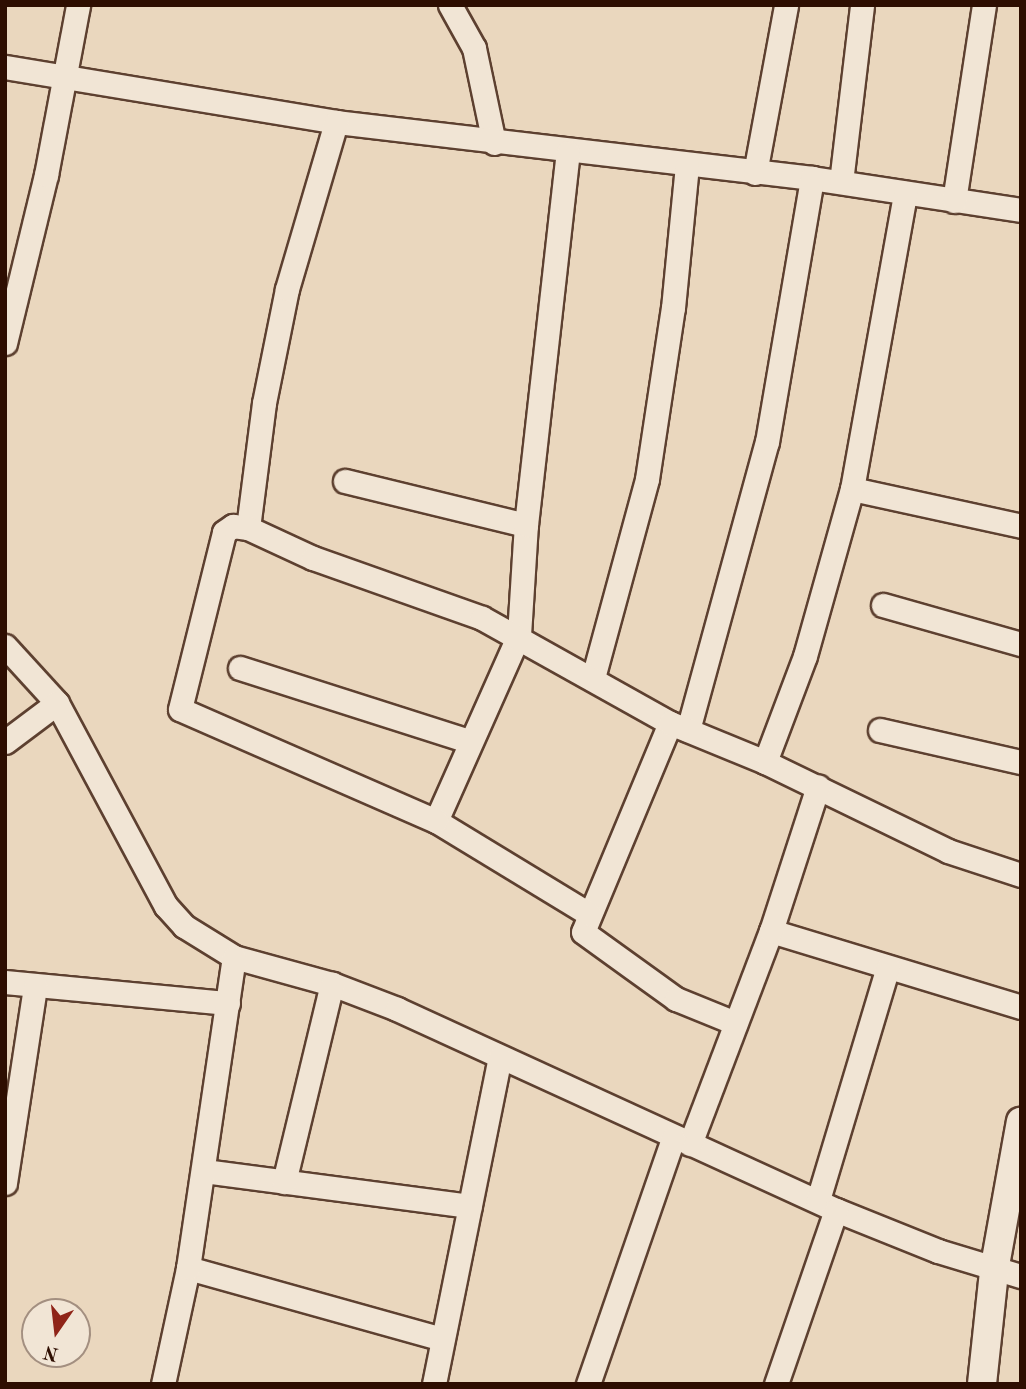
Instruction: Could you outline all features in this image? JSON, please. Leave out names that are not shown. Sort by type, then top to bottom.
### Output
[{"type":"street","points":[[5,343],[66,75],[78,5]]},
{"type":"street","points":[[450,5],[474,48],[494,143]]},
{"type":"street","points":[[755,173],[786,5]]},
{"type":"street","points":[[841,182],[862,5]]},
{"type":"street","points":[[954,201],[984,5]]},
{"type":"street","points":[[5,67],[66,75],[336,122],[568,152],[813,177],[1021,210]]},
{"type":"street","points":[[248,528],[264,403],[287,289],[336,122]]},
{"type":"street","points":[[436,821],[519,635],[526,525],[568,152]]},
{"type":"street","points":[[593,678],[647,479],[673,308],[687,165]]},
{"type":"street","points":[[735,1024],[676,999],[585,937],[589,914],[679,726],[767,442],[813,177]]},
{"type":"street","points":[[765,762],[805,656],[852,489],[905,192]]},
{"type":"street","points":[[345,481],[526,525]]},
{"type":"street","points":[[852,489],[1021,526]]},
{"type":"street","points":[[589,914],[436,821],[180,709],[224,531],[233,526],[248,528],[313,558],[519,635],[679,726],[818,786],[948,851],[1021,875]]},
{"type":"street","points":[[883,605],[1021,644]]},
{"type":"street","points":[[5,646],[57,703],[166,906],[184,926],[234,957],[332,984],[827,1205],[1008,1273]]},
{"type":"street","points":[[240,668],[470,741]]},
{"type":"street","points":[[5,742],[57,703]]},
{"type":"street","points":[[880,730],[1021,762]]},
{"type":"street","points":[[588,1384],[682,1141],[735,1024],[771,931],[818,786]]},
{"type":"street","points":[[771,931],[1021,1007]]},
{"type":"street","points":[[163,1384],[188,1268],[234,957]]},
{"type":"street","points":[[776,1384],[827,1205],[888,967]]},
{"type":"street","points":[[5,982],[229,1003]]},
{"type":"street","points":[[284,1182],[332,984]]},
{"type":"street","points":[[5,1184],[35,986]]},
{"type":"street","points":[[434,1384],[500,1058]]},
{"type":"street","points":[[982,1384],[1008,1273],[1021,1121]]},
{"type":"street","points":[[204,1171],[470,1206]]},
{"type":"street","points":[[188,1268],[442,1339]]}]
